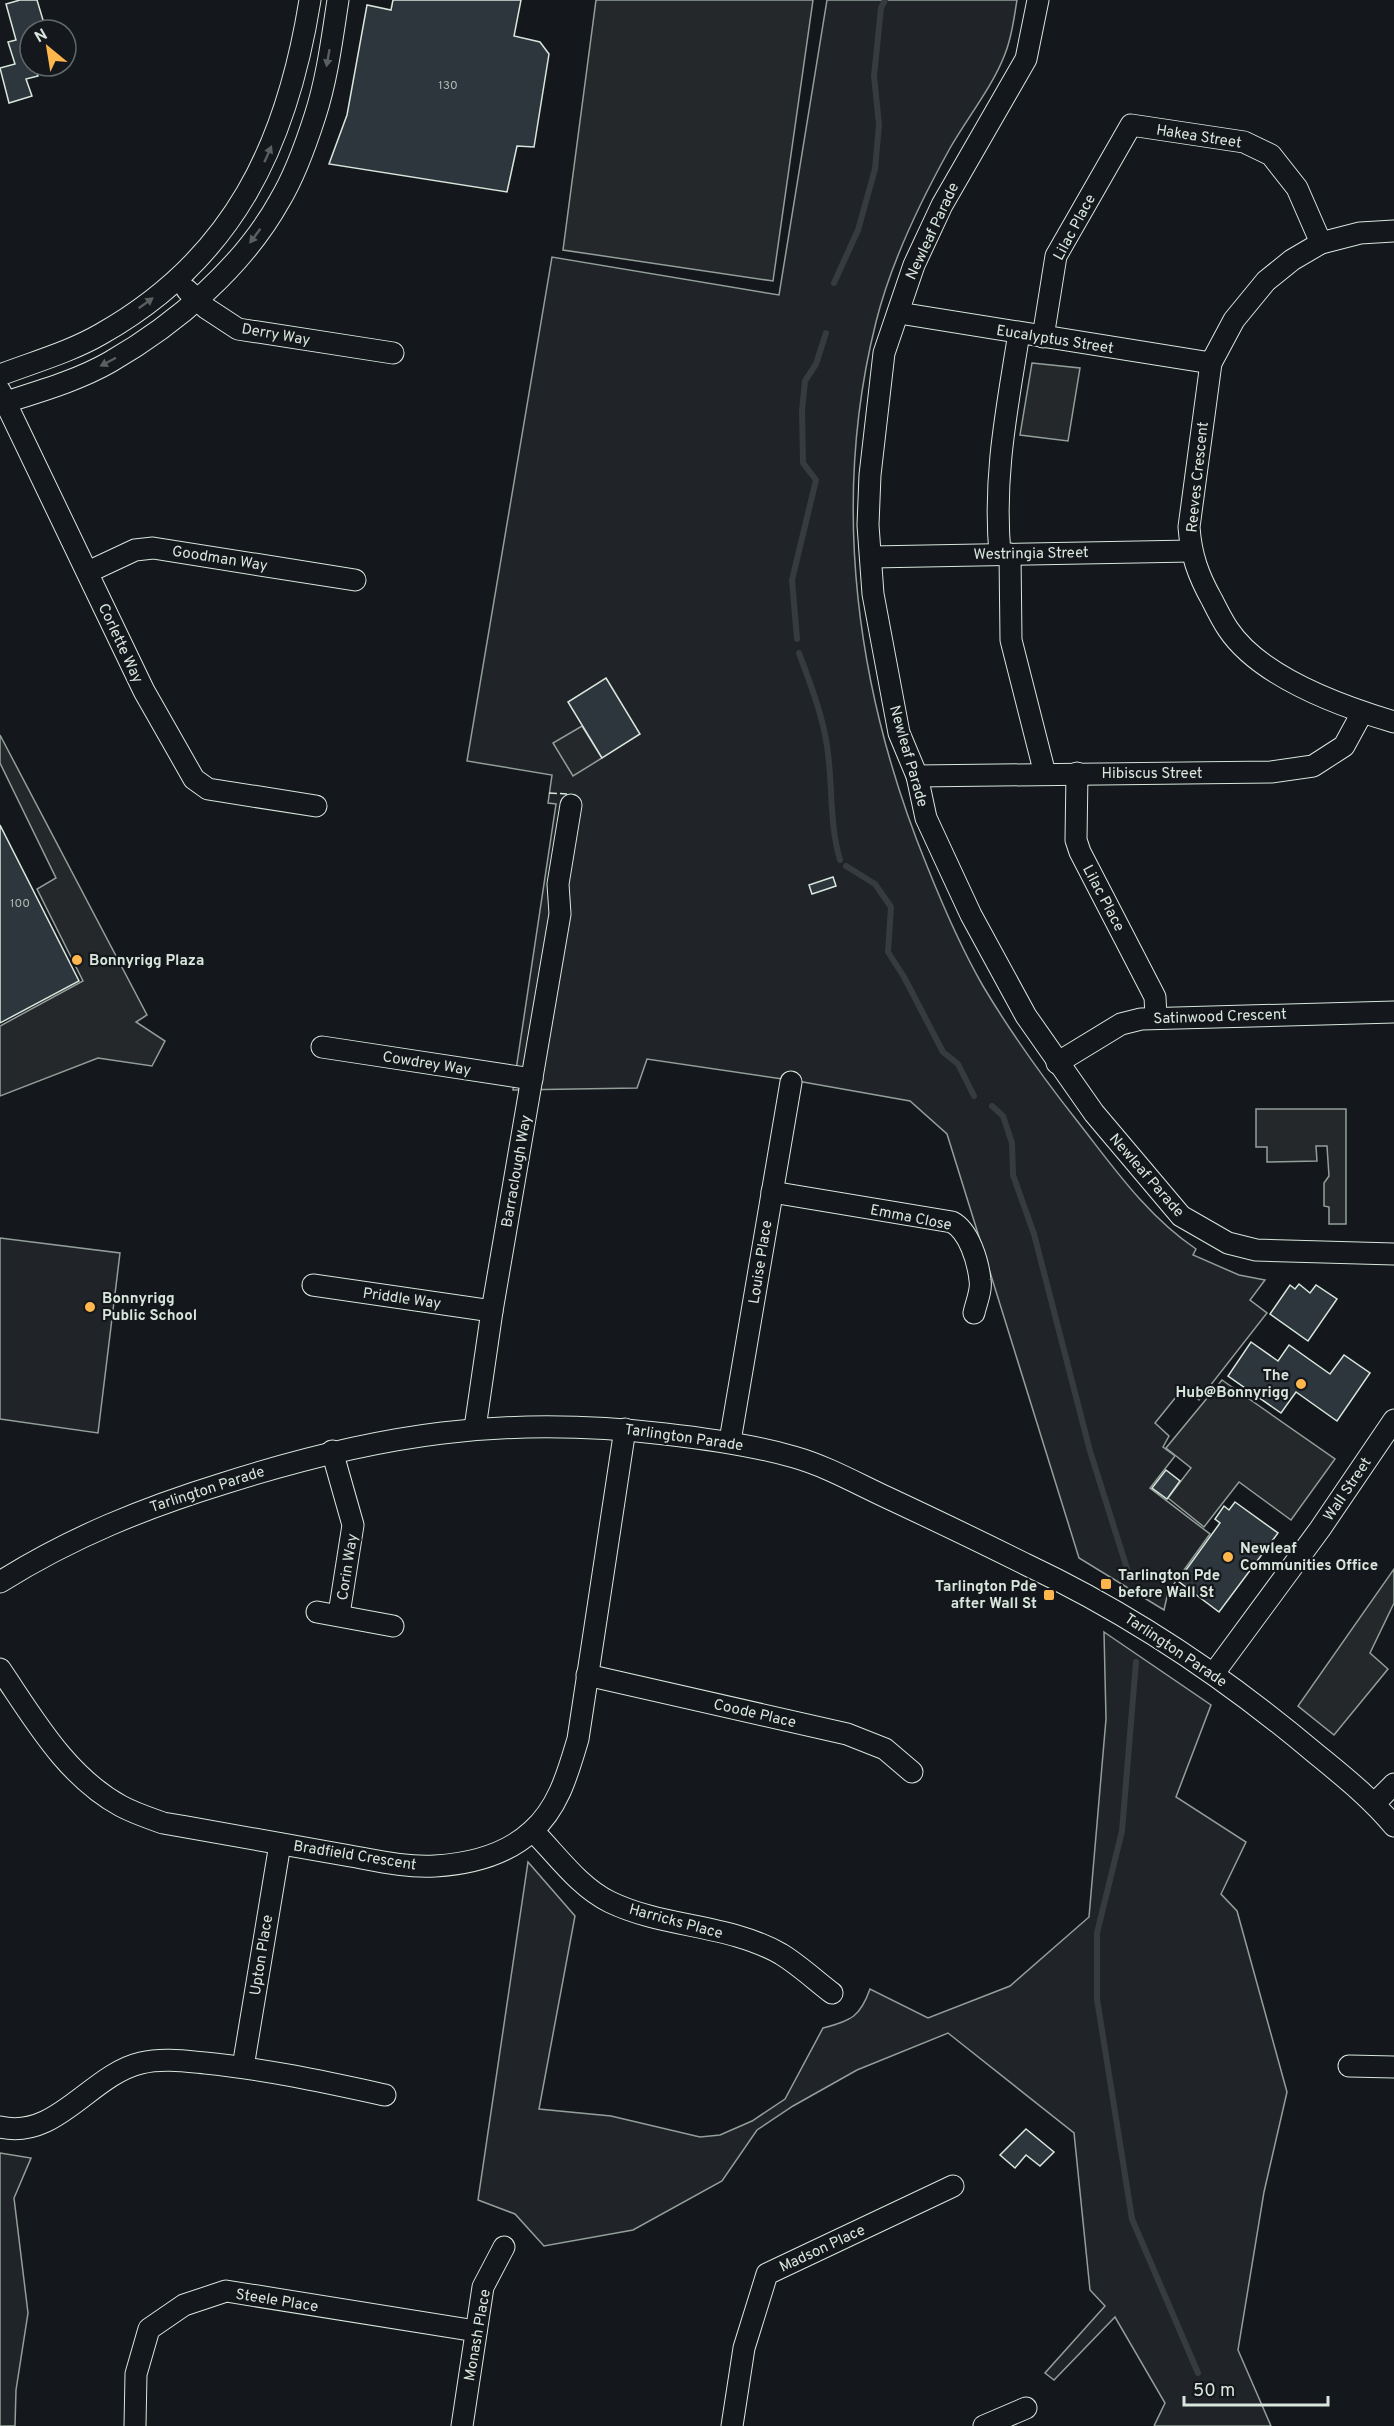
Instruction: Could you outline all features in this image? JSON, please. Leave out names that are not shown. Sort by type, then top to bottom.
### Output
[{"type":"street","points":[[0,375],[71,349],[101,334],[176,279],[221,231],[258,177],[286,109],[300,60],[310,0]]},
{"type":"street","points":[[2,399],[63,383],[109,363],[152,335],[197,299],[218,280],[252,240],[280,200],[315,116],[338,0]]},
{"type":"street","name":"Newleaf Parade","points":[[1038,0],[1026,59],[942,204],[914,266],[884,353],[876,410],[868,518],[873,594],[899,733],[916,776],[926,818],[971,915],[1026,1016],[1057,1063],[1131,1160],[1181,1216],[1228,1243],[1256,1250],[1394,1254]]},
{"type":"street","name":"Hakea Street","points":[[1131,125],[1244,141],[1271,155],[1297,188],[1321,243]]},
{"type":"street","name":"Lilac Place","points":[[1043,337],[1056,256],[1131,125]]},
{"type":"street","name":"Reeves Crescent","points":[[1394,231],[1360,233],[1321,243],[1292,260],[1266,281],[1234,320],[1211,363],[1189,527],[1191,551],[1196,570],[1228,630],[1254,657],[1283,676],[1362,712],[1394,722]]},
{"type":"street","name":"Derry Way","points":[[176,279],[216,316],[238,329],[393,352]]},
{"type":"street","name":"Eucalyptus Street","points":[[899,313],[1211,363]]},
{"type":"street","points":[[1019,333],[998,460],[996,515],[1005,554],[1011,640],[1045,774]]},
{"type":"street","name":"Corlette Way","points":[[2,399],[144,691],[194,779],[208,789],[316,806]]},
{"type":"street","name":"Goodman Way","points":[[88,572],[135,550],[153,548],[355,580]]},
{"type":"street","name":"Westringia Street","points":[[872,557],[1191,551]]},
{"type":"street","name":"Hibiscus Street","points":[[916,776],[1271,772],[1313,766],[1344,746],[1362,712]]},
{"type":"street","name":"Lilac Place","points":[[1077,773],[1076,840],[1155,997],[1156,1017]]},
{"type":"street","name":"Barraclough Way","points":[[475,1428],[492,1311],[560,914],[558,884],[571,805]]},
{"type":"street","name":"Satinwood Crescent","points":[[1057,1063],[1121,1024],[1156,1017],[1394,1012]]},
{"type":"street","name":"Cowdrey Way","points":[[322,1047],[531,1079]]},
{"type":"street","name":"Louise Place","points":[[730,1441],[791,1082]]},
{"type":"street","name":"Emma Close","points":[[772,1192],[952,1222],[967,1234],[981,1281],[974,1313]]},
{"type":"street","name":"Priddle Way","points":[[313,1285],[492,1311]]},
{"type":"street","name":"Wall Street","points":[[1214,1673],[1317,1534],[1394,1420]]},
{"type":"street","name":"Tarlington Parade","points":[[0,1582],[86,1533],[129,1515],[332,1451],[422,1434],[475,1428],[564,1425],[625,1429],[730,1441],[799,1458],[843,1476],[1072,1586],[1145,1627],[1214,1673],[1296,1737],[1375,1803],[1394,1826]]},
{"type":"street","name":"Bradfield Crescent","points":[[0,1669],[42,1731],[73,1769],[122,1806],[163,1823],[394,1863],[433,1866],[467,1862],[493,1855],[509,1848],[533,1831],[564,1788],[578,1738],[625,1429]]},
{"type":"street","name":"Corin Way","points":[[332,1451],[353,1525],[339,1614]]},
{"type":"street","name":"Corin Way","points":[[317,1612],[339,1614],[393,1626]]},
{"type":"street","name":"Coode Place","points":[[587,1675],[847,1734],[885,1749],[912,1772]]},
{"type":"street","points":[[1375,1803],[1394,1784]]},
{"type":"street","name":"Harricks Place","points":[[533,1831],[586,1886],[609,1901],[640,1914],[732,1936],[780,1954],[832,1993]]},
{"type":"street","name":"Upton Place","points":[[243,2067],[280,1844]]},
{"type":"street","points":[[0,2127],[10,2129],[44,2124],[118,2072],[141,2063],[168,2060],[243,2067],[385,2095]]},
{"type":"street","points":[[1349,2067],[1394,2067]]},
{"type":"street","name":"Madson Place","points":[[732,2426],[744,2348],[767,2274],[953,2186]]},
{"type":"street","name":"Monash Place","points":[[462,2426],[483,2287],[504,2247]]},
{"type":"street","name":"Steele Place","points":[[135,2426],[136,2374],[149,2330],[184,2305],[226,2291],[476,2331]]},
{"type":"street","points":[[984,2426],[1026,2408]]},
{"type":"shaded area","points":[[596,0],[813,0],[773,281],[563,250]]},
{"type":"shaded area","points":[[827,0],[1017,0],[1009,41],[1000,67],[949,150],[927,191],[898,255],[876,322],[862,391],[855,460],[853,529],[858,598],[868,667],[883,734],[903,801],[946,912],[983,986],[1028,1056],[1105,1157],[1162,1222],[1196,1249],[1193,1255],[1239,1275],[1265,1280],[1250,1300],[1267,1313],[1199,1400],[1184,1387],[1155,1423],[1169,1436],[1163,1447],[1175,1456],[1150,1488],[1210,1534],[1168,1592],[1164,1610],[1079,1558],[947,1134],[910,1101],[803,1082],[647,1059],[637,1088],[513,1090],[556,804],[548,803],[552,775],[467,761],[552,257],[779,295]]},
{"type":"shaded area","points":[[1032,363],[1080,368],[1068,441],[1020,435]]},
{"type":"shaded area","points":[[582,726],[602,758],[573,776],[553,743]]},
{"type":"shaded area","points":[[0,735],[147,1015],[136,1022],[165,1041],[152,1066],[98,1058],[0,1096],[0,1026],[83,981],[37,889],[56,878],[0,763]]},
{"type":"shaded area","points":[[1256,1109],[1346,1109],[1346,1224],[1329,1224],[1329,1207],[1324,1206],[1324,1183],[1329,1176],[1327,1146],[1316,1146],[1317,1161],[1267,1162],[1267,1147],[1256,1147]]},
{"type":"shaded area","points":[[0,1238],[120,1253],[98,1433],[0,1419]]},
{"type":"shaded area","points":[[1222,1380],[1335,1459],[1291,1520],[1239,1482],[1204,1527],[1168,1498],[1191,1468],[1166,1448]]},
{"type":"shaded area","points":[[1394,1569],[1394,1603],[1370,1653],[1388,1669],[1334,1735],[1298,1706]]},
{"type":"shaded area","points":[[1104,1632],[1211,1705],[1176,1797],[1246,1842],[1221,1894],[1237,1911],[1287,2092],[1264,2192],[1238,2350],[1271,2426],[1154,2426],[1165,2403],[1115,2317],[1054,2380],[1045,2373],[1105,2306],[1090,2290],[1074,2133],[948,2033],[857,2070],[793,2106],[757,2130],[722,2181],[633,2230],[544,2246],[515,2214],[478,2200],[528,1862],[575,1916],[539,2109],[611,2116],[700,2137],[720,2135],[752,2121],[785,2099],[823,2028],[854,2016],[863,2006],[870,1989],[928,2018],[1010,1986],[1089,1917],[1106,1719]]},
{"type":"shaded area","points":[[0,2153],[31,2158],[14,2198],[28,2313],[16,2390],[15,2426],[0,2426]]},
{"type":"building","points":[[20,0],[37,0],[42,18],[18,18],[18,78],[30,78],[26,79],[32,96],[9,103],[0,68],[15,64],[8,42],[16,40],[6,4]]},
{"type":"building","points":[[393,0],[521,0],[514,36],[540,42],[549,54],[534,147],[517,146],[507,192],[329,164],[347,115],[367,5],[391,10]]},
{"type":"building","points":[[606,678],[640,734],[602,758],[568,702]]},
{"type":"building","name":"Bonnyrigg Plaza","points":[[0,825],[79,981],[0,1023]]},
{"type":"building","points":[[833,877],[836,886],[812,894],[809,885]]},
{"type":"building","name":"The Hub@Bonnyrigg","points":[[1299,1284],[1310,1293],[1316,1285],[1337,1299],[1308,1341],[1270,1314],[1290,1285],[1295,1289]]},
{"type":"building","name":"The Hub@Bonnyrigg","points":[[1251,1342],[1278,1361],[1289,1345],[1330,1374],[1344,1355],[1370,1373],[1337,1421],[1296,1392],[1281,1413],[1228,1376]]},
{"type":"building","points":[[1166,1470],[1180,1481],[1167,1499],[1152,1488]]},
{"type":"building","name":"Newleaf Communities Office","points":[[1235,1502],[1278,1533],[1219,1612],[1178,1581],[1220,1523],[1215,1519],[1224,1506],[1229,1510]]},
{"type":"building","points":[[1026,2129],[1054,2152],[1040,2166],[1026,2155],[1015,2168],[1000,2155]]},
{"type":"waterway","points":[[834,283],[858,230],[875,169],[879,125],[874,76],[881,8],[885,0]]},
{"type":"waterway","points":[[797,639],[792,580],[816,480],[803,463],[802,411],[805,381],[816,364],[826,333]]},
{"type":"waterway","points":[[799,653],[825,734],[834,832],[840,860]]},
{"type":"waterway","points":[[846,866],[875,884],[891,907],[888,952],[904,977],[943,1052],[958,1064],[974,1096]]},
{"type":"waterway","points":[[992,1106],[1003,1116],[1012,1143],[1013,1175],[1034,1234],[1090,1451],[1130,1578]]},
{"type":"waterway","points":[[1136,1662],[1122,1831],[1097,1933],[1097,1999],[1132,2219],[1198,2373]]},
{"type":"fence","points":[[549,793],[567,794]]},
{"type":"place","name":"Bonnyrigg Plaza","points":[[77,960]]},
{"type":"place","name":"Bonnyrigg Public School","points":[[90,1307]]},
{"type":"place","name":"The Hub@Bonnyrigg","points":[[1301,1384]]},
{"type":"place","name":"Newleaf Communities Office","points":[[1228,1557]]},
{"type":"place","name":"Tarlington Pde before Wall St","points":[[1106,1584]]},
{"type":"place","name":"Tarlington Pde after Wall St","points":[[1049,1595]]}]
